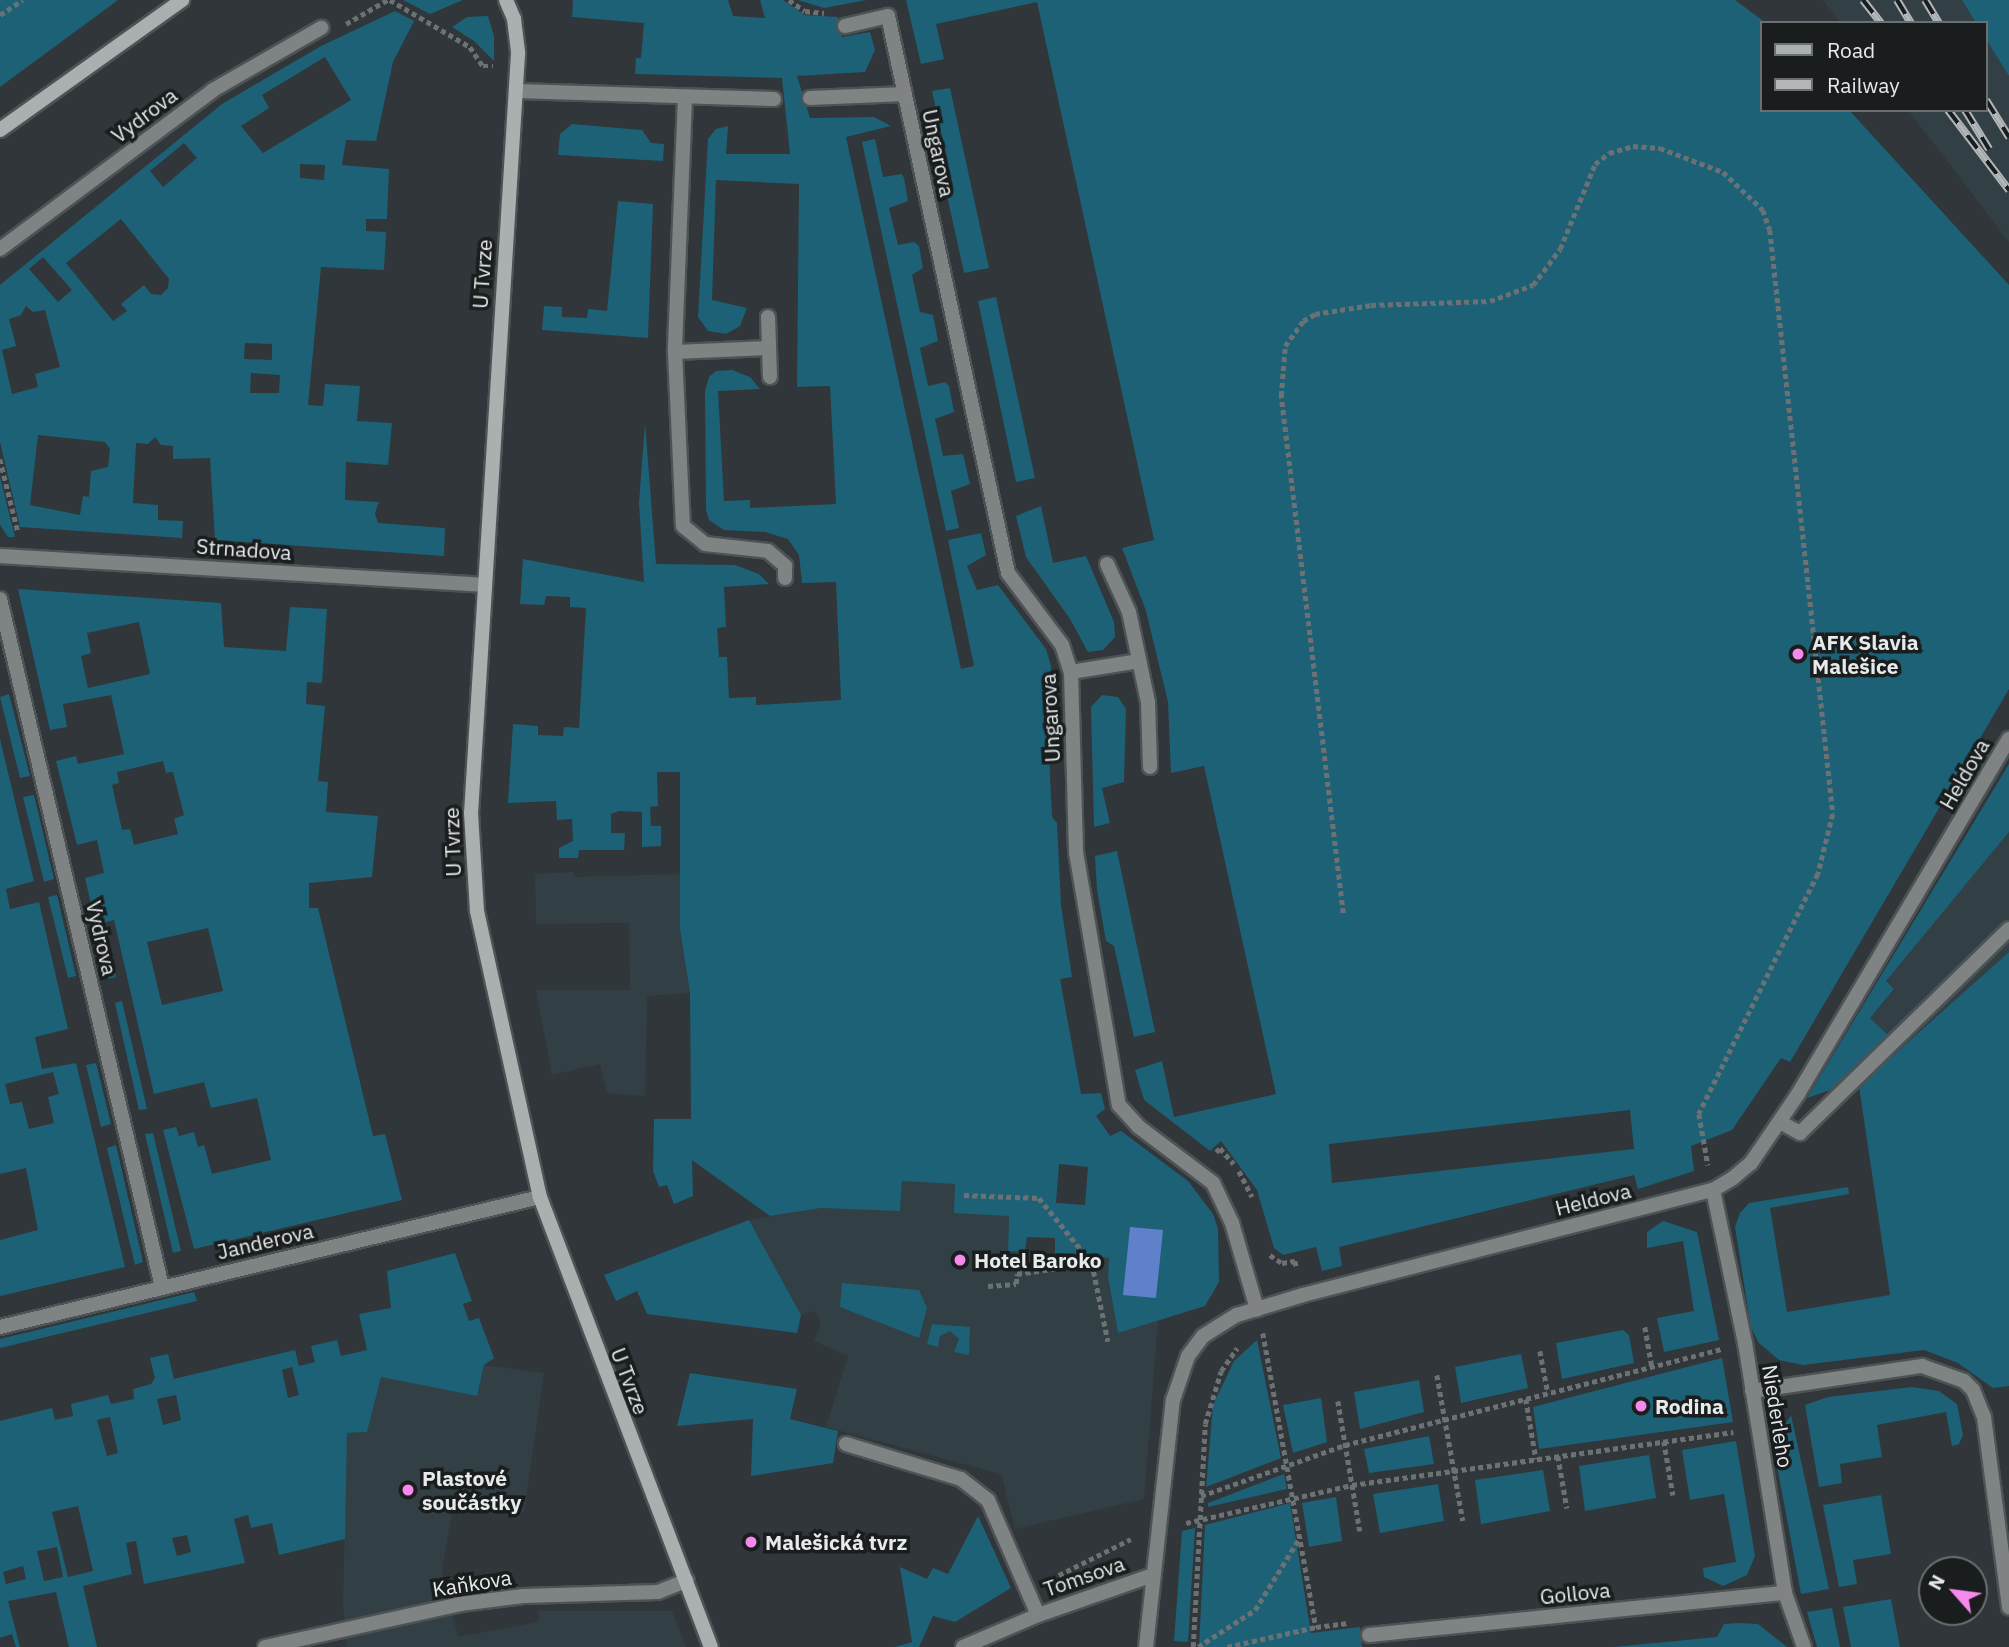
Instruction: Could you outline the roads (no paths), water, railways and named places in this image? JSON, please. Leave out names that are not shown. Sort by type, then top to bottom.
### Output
[{"type":"main road","points":[[0,130],[182,0]]},
{"type":"main road","name":"U Tvrze","points":[[506,0],[514,19],[517,67],[471,813],[473,869],[493,995],[540,1197],[711,1647]]},
{"type":"street","name":"Ungarova","points":[[845,26],[888,16],[1008,573],[1062,645],[1071,672],[1076,852],[1119,1105],[1139,1127],[1213,1183],[1227,1207],[1257,1308]]},
{"type":"street","name":"Vydrova","points":[[0,248],[213,90],[321,27]]},
{"type":"street","points":[[516,91],[774,99]]},
{"type":"street","points":[[810,98],[905,94]]},
{"type":"street","points":[[685,98],[675,352],[682,526],[705,544],[768,551],[785,566],[785,578]]},
{"type":"street","points":[[768,317],[770,377]]},
{"type":"street","points":[[675,352],[769,348]]},
{"type":"street","name":"Strnadova","points":[[0,556],[484,585]]},
{"type":"street","points":[[1107,564],[1129,612],[1148,702],[1150,767]]},
{"type":"street","name":"Vydrova","points":[[0,600],[162,1287]]},
{"type":"street","points":[[1071,672],[1139,660]]},
{"type":"street","name":"Heldova","points":[[1153,1575],[1172,1400],[1188,1356],[1218,1324],[1257,1308],[1713,1190],[1751,1163],[1798,1094],[2009,739]]},
{"type":"street","points":[[1780,1122],[1800,1133],[2009,929]]},
{"type":"street","name":"Niederleho","points":[[1713,1190],[1745,1343],[1784,1593],[1804,1647]]},
{"type":"street","name":"Janderova","points":[[0,1326],[540,1197]]},
{"type":"street","points":[[1752,1391],[1922,1366],[1964,1381],[1973,1390],[1984,1417],[2009,1607]]},
{"type":"street","points":[[846,1444],[961,1479],[988,1500],[1038,1615]]},
{"type":"street","name":"Tomsova","points":[[963,1647],[1038,1615],[1153,1575],[1146,1647]]},
{"type":"street","name":"Kaňkova","points":[[265,1647],[460,1604],[523,1596],[658,1592],[687,1580]]},
{"type":"street","name":"Gollova","points":[[1369,1634],[1784,1593]]},
{"type":"water","points":[[1130,1227],[1163,1230],[1156,1298],[1123,1295]]},
{"type":"railway","points":[[1863,0],[1879,21]]},
{"type":"railway","points":[[1897,0],[1910,21]]},
{"type":"railway","points":[[1925,0],[1938,21]]},
{"type":"railway","points":[[1988,103],[2009,137]]},
{"type":"railway","points":[[1950,112],[2009,190]]},
{"type":"railway","points":[[1966,112],[1989,149]]},
{"type":"place","name":"AFK Slavia Malešice","points":[[1798,654]]},
{"type":"place","name":"Hotel Baroko","points":[[960,1260]]},
{"type":"place","name":"Rodina","points":[[1641,1406]]},
{"type":"place","name":"Plastové součástky","points":[[408,1490]]},
{"type":"place","name":"Malešická tvrz","points":[[751,1542]]}]
